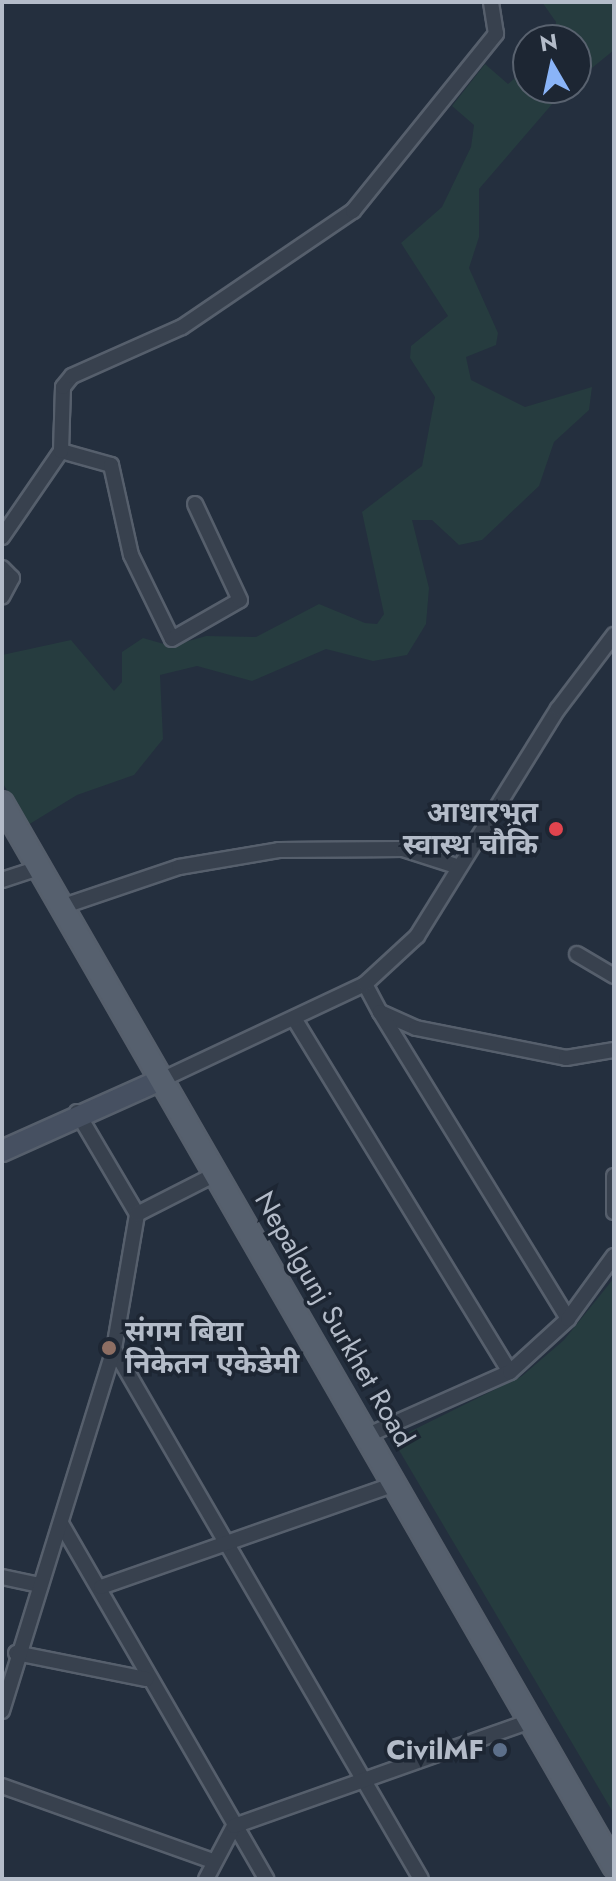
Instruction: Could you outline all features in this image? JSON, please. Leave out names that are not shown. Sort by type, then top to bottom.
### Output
[{"type":"main road","name":"Nepalgunj Surkhet Road","points":[[2,803],[614,1866]]},
{"type":"street","points":[[2,537],[61,451],[63,387],[72,376],[182,327],[353,211],[496,34],[491,2]]},
{"type":"street","points":[[61,451],[111,465],[127,544],[172,639],[240,600],[195,504]]},
{"type":"street","points":[[2,568],[12,578],[2,597]]},
{"type":"street","points":[[2,1151],[77,1112],[161,1080],[295,1020],[365,984],[417,936],[558,709],[614,635]]},
{"type":"street","points":[[61,907],[179,867],[279,850],[403,849],[459,867]]},
{"type":"street","points":[[2,880],[39,868]]},
{"type":"street","points":[[577,954],[614,976]]},
{"type":"street","points":[[365,984],[568,1319]]},
{"type":"street","points":[[380,1012],[416,1028],[527,1053],[566,1058],[614,1050]]},
{"type":"street","points":[[295,1020],[510,1372]]},
{"type":"street","points":[[2,1711],[16,1653],[62,1525],[114,1349],[137,1214],[77,1112]]},
{"type":"street","points":[[137,1214],[216,1174]]},
{"type":"street","points":[[614,1176],[608,1188],[614,1212]]},
{"type":"street","points":[[368,1435],[510,1372],[568,1319],[614,1256]]},
{"type":"street","points":[[114,1349],[226,1540],[358,1780],[421,1879]]},
{"type":"street","points":[[101,1587],[226,1540],[395,1484]]},
{"type":"street","points":[[62,1525],[101,1587],[146,1679],[266,1879]]},
{"type":"street","points":[[2,1577],[40,1585]]},
{"type":"street","points":[[16,1653],[146,1679]]},
{"type":"street","points":[[206,1879],[234,1826],[531,1721]]},
{"type":"street","points":[[2,1786],[213,1861]]},
{"type":"green space","points":[[542,2],[614,2],[614,50],[592,68],[592,24],[556,22]]},
{"type":"green space","points":[[485,64],[508,84],[512,81],[512,104],[552,104],[479,189],[479,237],[469,268],[498,333],[496,345],[466,357],[471,380],[525,407],[592,387],[589,410],[554,442],[539,486],[482,540],[459,545],[432,520],[412,520],[429,588],[426,624],[407,655],[373,661],[326,649],[252,681],[197,666],[160,675],[163,739],[134,775],[77,795],[28,825],[2,782],[2,655],[71,640],[114,691],[122,682],[122,652],[143,638],[171,646],[206,636],[256,637],[319,604],[365,623],[377,624],[384,614],[362,512],[422,466],[435,397],[410,358],[411,346],[448,316],[401,243],[442,207],[471,147],[474,125],[452,106]]},
{"type":"green space","points":[[614,1278],[614,1814],[393,1440],[522,1376],[564,1340]]},
{"type":"place","name":"आधारभुत स्वास्थ चौकि","points":[[556,829]]},
{"type":"place","name":"संगम बिद्या निकेतन एकेडेमी","points":[[109,1348]]},
{"type":"place","name":"CivilMF","points":[[500,1750]]}]
